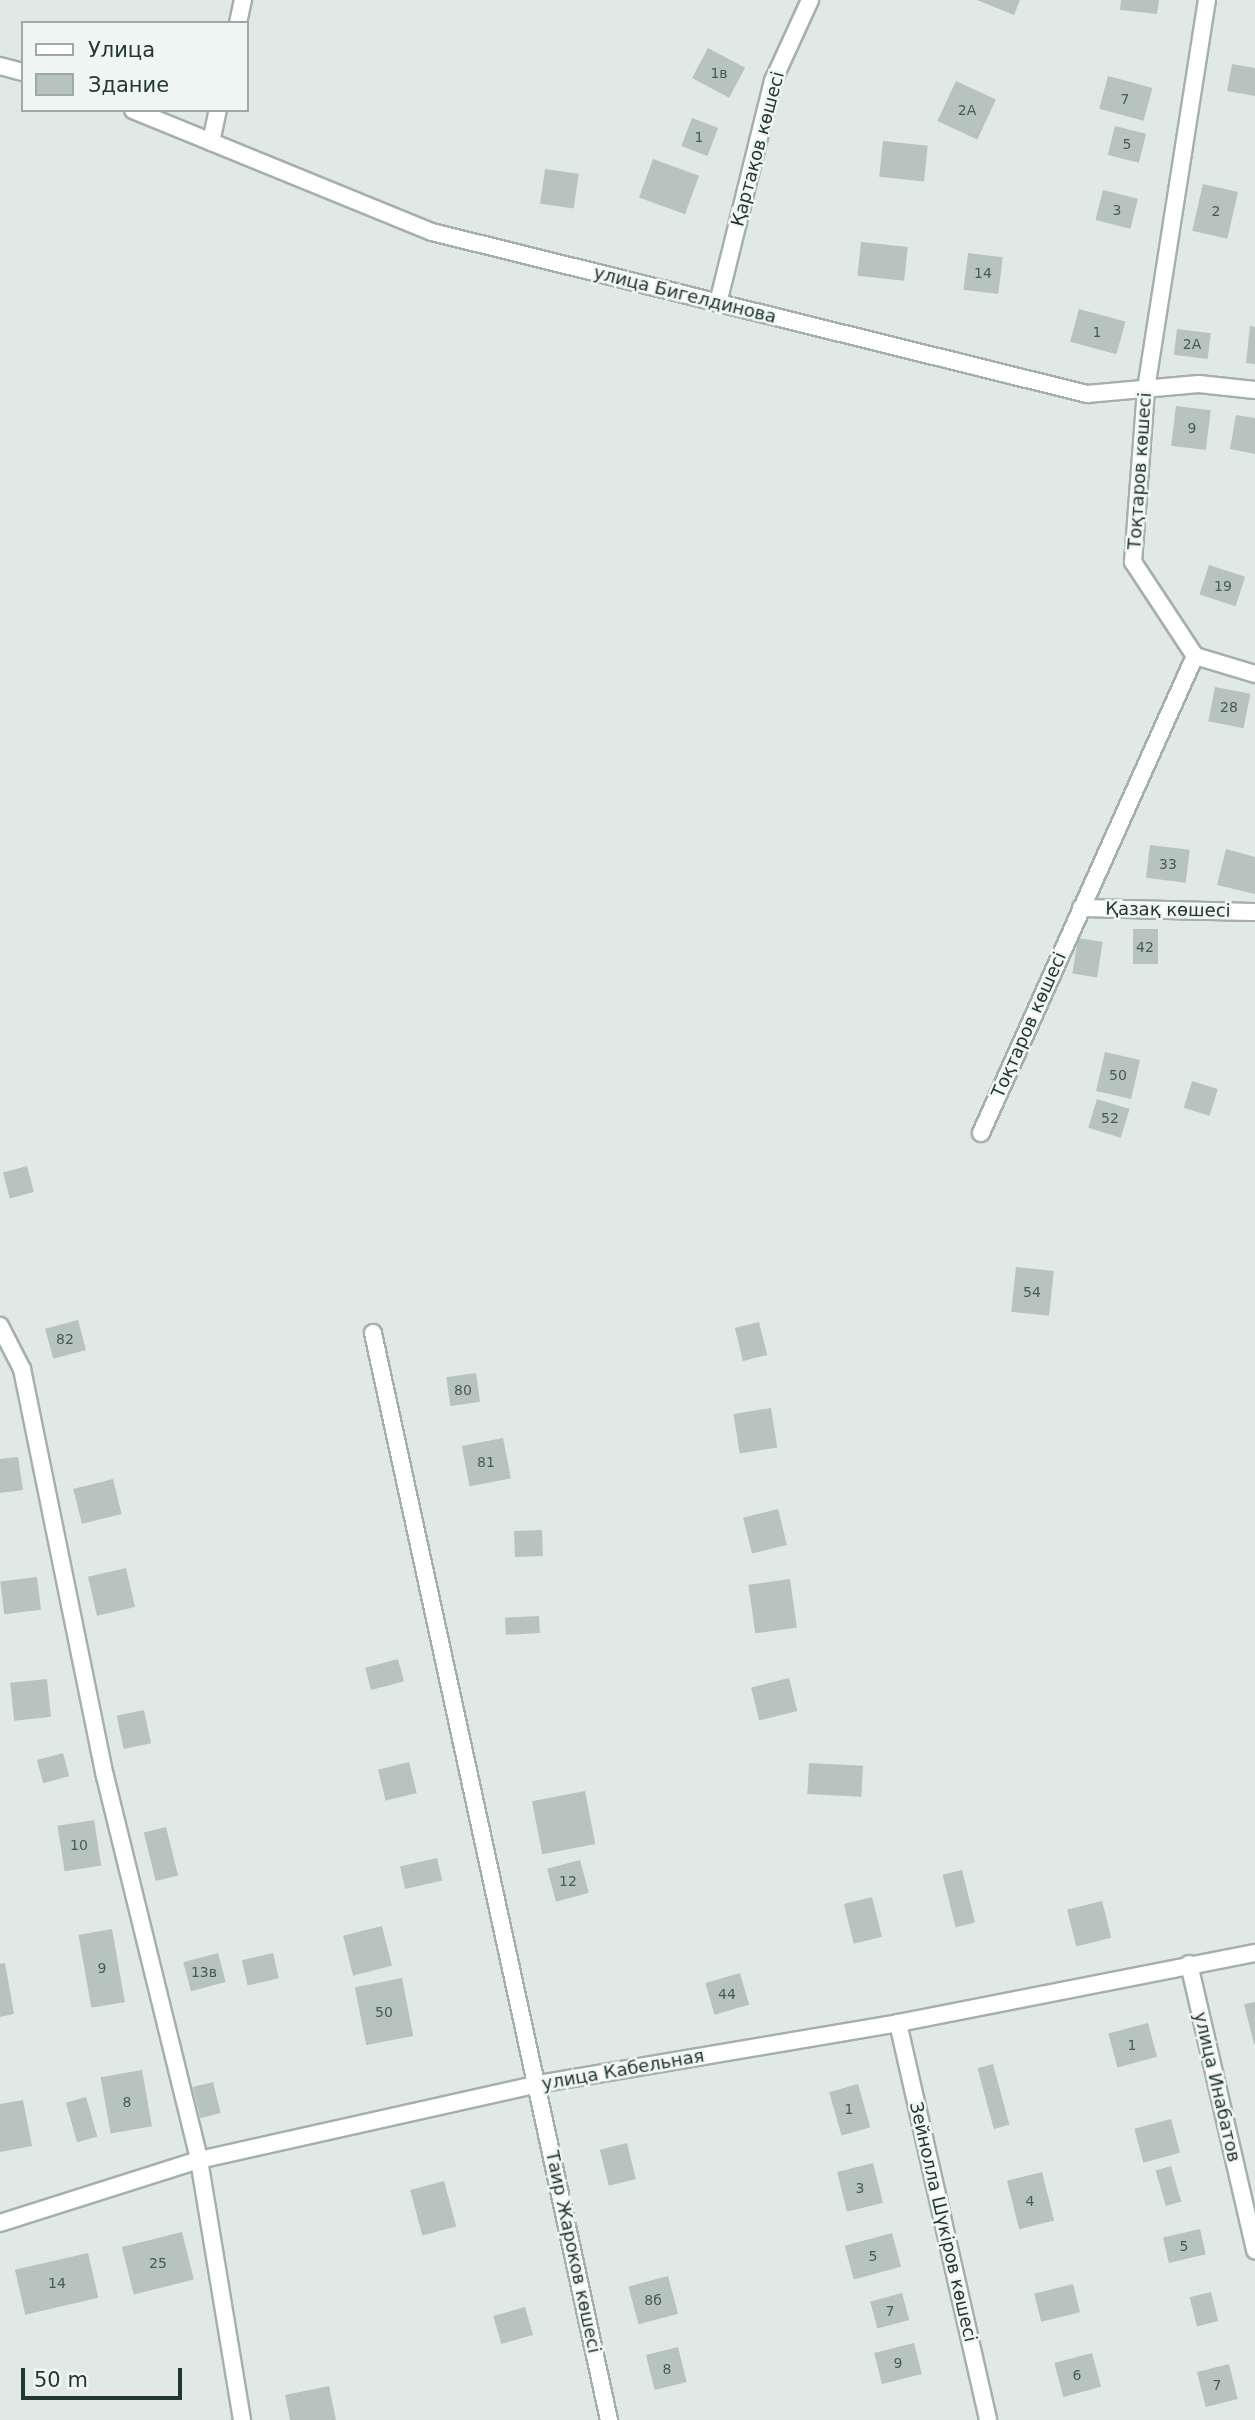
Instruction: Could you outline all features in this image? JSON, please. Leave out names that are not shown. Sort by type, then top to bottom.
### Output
[{"type":"street","points":[[238,21],[243,0]]},
{"type":"street","name":"Қартақов көшесі","points":[[718,303],[773,80],[810,0]]},
{"type":"street","name":"Тоқтаров көшесі","points":[[981,1133],[1195,656],[1133,562],[1146,388],[1207,0]]},
{"type":"street","points":[[0,66],[21,71]]},
{"type":"street","name":"улица Бигелдинова","points":[[138,112],[432,232],[1087,394],[1199,384],[1255,390]]},
{"type":"street","points":[[211,142],[218,112]]},
{"type":"street","points":[[1195,656],[1255,674]]},
{"type":"street","name":"Қазақ көшесі","points":[[1081,908],[1255,912]]},
{"type":"street","points":[[0,1326],[22,1369],[105,1776],[199,2160],[242,2420]]},
{"type":"street","name":"Таир Жароков көшесі","points":[[373,1333],[609,2420]]},
{"type":"street","name":"улица Кабельная","points":[[0,2222],[199,2160],[538,2084],[898,2023],[1255,1953]]},
{"type":"street","name":"улица Инабатов","points":[[1189,1964],[1255,2251]]},
{"type":"street","name":"Зейнолла Шүкіров көшесі","points":[[898,2023],[988,2420]]},
{"type":"building","points":[[977,0],[1020,0],[1014,15]]},
{"type":"building","points":[[1121,0],[1159,0],[1157,14],[1120,10]]},
{"type":"building","points":[[708,48],[745,68],[729,98],[692,78]]},
{"type":"building","points":[[1232,64],[1255,68],[1255,96],[1227,91]]},
{"type":"building","points":[[1108,76],[1152,88],[1144,121],[1099,109]]},
{"type":"building","points":[[956,81],[996,100],[977,139],[937,121]]},
{"type":"building","points":[[692,118],[718,128],[707,156],[681,146]]},
{"type":"building","points":[[1115,126],[1146,134],[1139,163],[1108,155]]},
{"type":"building","points":[[883,141],[928,146],[924,182],[879,177]]},
{"type":"building","points":[[653,159],[699,176],[685,214],[639,198]]},
{"type":"building","points":[[545,169],[579,174],[574,208],[540,204]]},
{"type":"building","points":[[1203,184],[1238,192],[1227,239],[1192,231]]},
{"type":"building","points":[[1103,190],[1138,199],[1130,229],[1096,220]]},
{"type":"building","points":[[861,242],[908,247],[904,281],[857,276]]},
{"type":"building","points":[[968,253],[1003,257],[998,294],[963,290]]},
{"type":"building","points":[[1079,309],[1125,321],[1117,354],[1070,342]]},
{"type":"building","points":[[1250,326],[1255,327],[1255,364],[1246,363]]},
{"type":"building","points":[[1177,329],[1211,333],[1208,359],[1174,355]]},
{"type":"building","points":[[1176,406],[1211,410],[1206,450],[1171,446]]},
{"type":"building","points":[[1236,415],[1255,418],[1255,454],[1230,449]]},
{"type":"building","points":[[1209,565],[1245,577],[1236,606],[1199,594]]},
{"type":"building","points":[[1215,687],[1250,694],[1244,728],[1208,721]]},
{"type":"building","points":[[1150,845],[1190,850],[1186,883],[1146,878]]},
{"type":"building","points":[[1226,849],[1255,857],[1255,894],[1217,885]]},
{"type":"building","points":[[1133,929],[1158,929],[1158,964],[1133,964]]},
{"type":"building","points":[[1078,938],[1103,942],[1097,977],[1072,974]]},
{"type":"building","points":[[1105,1052],[1140,1060],[1131,1099],[1096,1091]]},
{"type":"building","points":[[1192,1081],[1218,1089],[1210,1116],[1184,1108]]},
{"type":"building","points":[[1097,1099],[1130,1109],[1121,1138],[1088,1128]]},
{"type":"building","points":[[27,1166],[34,1192],[10,1199],[3,1172]]},
{"type":"building","points":[[1016,1267],[1054,1271],[1049,1316],[1011,1312]]},
{"type":"building","points":[[78,1320],[86,1350],[53,1359],[45,1329]]},
{"type":"building","points":[[759,1322],[767,1355],[743,1361],[735,1328]]},
{"type":"building","points":[[476,1373],[480,1402],[450,1406],[446,1377]]},
{"type":"building","points":[[771,1408],[777,1448],[740,1453],[733,1414]]},
{"type":"building","points":[[503,1438],[511,1478],[470,1486],[462,1446]]},
{"type":"building","points":[[18,1457],[23,1490],[0,1493],[0,1459]]},
{"type":"building","points":[[113,1479],[122,1514],[82,1524],[73,1489]]},
{"type":"building","points":[[778,1509],[787,1545],[752,1554],[743,1518]]},
{"type":"building","points":[[542,1530],[543,1556],[515,1557],[514,1531]]},
{"type":"building","points":[[126,1568],[135,1607],[97,1616],[88,1577]]},
{"type":"building","points":[[37,1577],[41,1610],[4,1614],[0,1582]]},
{"type":"building","points":[[790,1579],[797,1628],[755,1633],[748,1585]]},
{"type":"building","points":[[539,1616],[540,1633],[506,1635],[505,1618]]},
{"type":"building","points":[[398,1659],[404,1681],[371,1690],[365,1668]]},
{"type":"building","points":[[789,1678],[797,1711],[759,1720],[751,1687]]},
{"type":"building","points":[[47,1679],[51,1717],[14,1721],[10,1683]]},
{"type":"building","points":[[144,1710],[151,1743],[124,1749],[117,1716]]},
{"type":"building","points":[[63,1753],[69,1776],[43,1783],[37,1760]]},
{"type":"building","points":[[409,1762],[417,1793],[386,1801],[378,1770]]},
{"type":"building","points":[[809,1763],[863,1766],[861,1797],[807,1794]]},
{"type":"building","points":[[585,1791],[595,1844],[542,1854],[532,1801]]},
{"type":"building","points":[[94,1820],[101,1865],[65,1871],[57,1826]]},
{"type":"building","points":[[166,1827],[178,1876],[156,1881],[144,1833]]},
{"type":"building","points":[[437,1858],[442,1880],[405,1889],[400,1867]]},
{"type":"building","points":[[580,1860],[589,1893],[556,1902],[547,1869]]},
{"type":"building","points":[[962,1870],[975,1922],[956,1927],[943,1875]]},
{"type":"building","points":[[872,1897],[882,1937],[854,1944],[844,1904]]},
{"type":"building","points":[[1102,1901],[1111,1938],[1076,1947],[1067,1910]]},
{"type":"building","points":[[382,1926],[392,1966],[353,1975],[343,1936]]},
{"type":"building","points":[[112,1929],[125,2002],[91,2008],[79,1935]]},
{"type":"building","points":[[218,1953],[226,1982],[191,1991],[183,1962]]},
{"type":"building","points":[[273,1953],[279,1978],[248,1986],[242,1960]]},
{"type":"building","points":[[5,1963],[14,2014],[0,2017],[0,1964]]},
{"type":"building","points":[[740,1973],[749,2005],[714,2015],[705,1983]]},
{"type":"building","points":[[402,1978],[413,2036],[366,2045],[355,1987]]},
{"type":"building","points":[[1255,2002],[1255,2044],[1254,2044],[1244,2004]]},
{"type":"building","points":[[1148,2023],[1157,2057],[1117,2067],[1108,2034]]},
{"type":"building","points":[[993,2064],[1009,2125],[994,2129],[978,2068]]},
{"type":"building","points":[[142,2070],[152,2126],[111,2133],[101,2077]]},
{"type":"building","points":[[213,2082],[221,2113],[200,2118],[193,2087]]},
{"type":"building","points":[[858,2084],[870,2127],[842,2136],[829,2092]]},
{"type":"building","points":[[86,2097],[97,2136],[77,2142],[66,2103]]},
{"type":"building","points":[[23,2100],[32,2146],[0,2152],[0,2104]]},
{"type":"building","points":[[1171,2119],[1180,2153],[1143,2163],[1134,2129]]},
{"type":"building","points":[[627,2143],[636,2179],[609,2186],[600,2150]]},
{"type":"building","points":[[873,2163],[883,2203],[847,2212],[837,2172]]},
{"type":"building","points":[[1171,2166],[1181,2202],[1166,2206],[1156,2170]]},
{"type":"building","points":[[1042,2172],[1054,2221],[1019,2229],[1007,2181]]},
{"type":"building","points":[[444,2181],[456,2226],[422,2235],[410,2190]]},
{"type":"building","points":[[1200,2229],[1206,2254],[1169,2263],[1163,2238]]},
{"type":"building","points":[[182,2232],[194,2280],[134,2295],[122,2247]]},
{"type":"building","points":[[892,2233],[901,2267],[854,2279],[845,2246]]},
{"type":"building","points":[[88,2253],[98,2298],[25,2315],[15,2270]]},
{"type":"building","points":[[668,2276],[678,2314],[638,2324],[628,2287]]},
{"type":"building","points":[[1073,2284],[1080,2312],[1041,2322],[1034,2294]]},
{"type":"building","points":[[1211,2292],[1218,2321],[1197,2326],[1190,2297]]},
{"type":"building","points":[[902,2293],[909,2320],[877,2329],[870,2302]]},
{"type":"building","points":[[525,2307],[533,2335],[501,2344],[493,2316]]},
{"type":"building","points":[[914,2343],[922,2374],[882,2384],[874,2353]]},
{"type":"building","points":[[678,2347],[687,2382],[655,2390],[646,2355]]},
{"type":"building","points":[[1092,2353],[1101,2387],[1063,2397],[1054,2363]]},
{"type":"building","points":[[1229,2364],[1238,2399],[1206,2407],[1197,2372]]},
{"type":"building","points":[[329,2386],[336,2420],[290,2420],[285,2395]]}]
